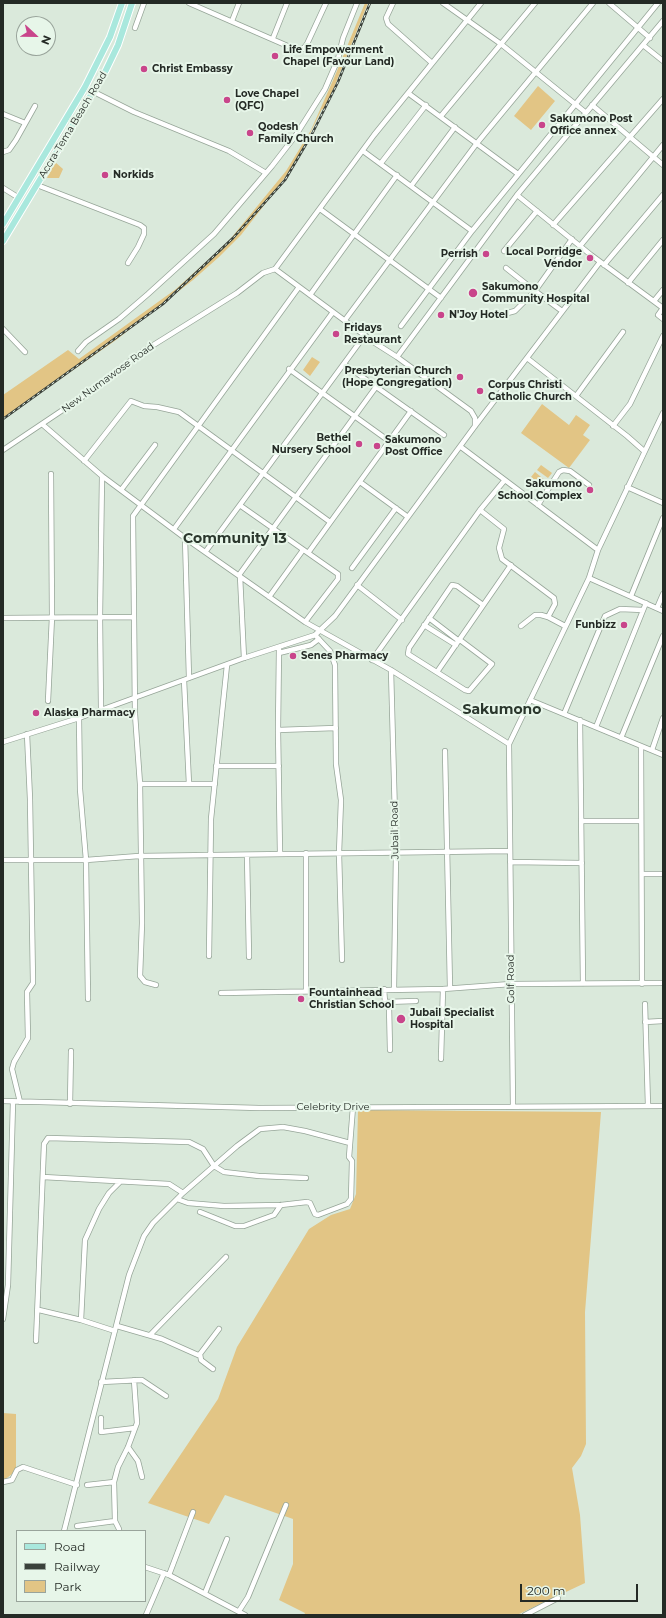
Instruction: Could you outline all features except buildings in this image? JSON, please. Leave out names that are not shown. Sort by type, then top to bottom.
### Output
[{"type":"main road","name":"Accra-Tema Beach Road","points":[[3,224],[86,87],[110,37],[122,3]]},
{"type":"main road","name":"Accra-Tema Beach Road","points":[[3,242],[94,92],[118,45],[132,3]]},
{"type":"main road","points":[[86,87],[94,92]]},
{"type":"street","points":[[135,28],[144,3]]},
{"type":"street","points":[[189,3],[273,38],[290,47],[303,49],[307,44],[326,3]]},
{"type":"street","points":[[232,21],[239,3]]},
{"type":"street","points":[[273,38],[287,3]]},
{"type":"street","points":[[78,352],[86,342],[119,319],[214,234],[266,173],[296,135],[325,89],[338,59],[343,38],[357,3]]},
{"type":"street","points":[[393,3],[386,18],[388,24],[432,63]]},
{"type":"street","points":[[443,3],[501,44],[585,112]]},
{"type":"street","points":[[475,426],[475,418],[471,411],[275,269],[363,151],[481,3]]},
{"type":"street","points":[[441,116],[535,3]]},
{"type":"street","points":[[344,320],[477,143],[593,3]]},
{"type":"street","points":[[609,3],[650,38]]},
{"type":"street","points":[[402,326],[472,231],[658,3]]},
{"type":"street","points":[[398,357],[517,195],[585,112],[663,21]]},
{"type":"street","points":[[644,45],[663,61]]},
{"type":"street","points":[[94,92],[134,112],[229,151],[266,173]]},
{"type":"street","points":[[408,93],[455,126],[518,174]]},
{"type":"street","points":[[554,225],[663,99]]},
{"type":"street","points":[[381,163],[426,105]]},
{"type":"street","points":[[592,105],[663,165]]},
{"type":"street","points":[[3,152],[9,150],[13,145],[35,106]]},
{"type":"street","points":[[3,114],[25,123]]},
{"type":"street","points":[[411,186],[455,126]]},
{"type":"street","points":[[580,246],[663,145]]},
{"type":"street","points":[[363,151],[472,231]]},
{"type":"street","points":[[310,295],[397,175]]},
{"type":"street","points":[[37,185],[140,224],[144,228],[144,234],[128,263]]},
{"type":"street","points":[[3,188],[20,198]]},
{"type":"street","points":[[517,195],[580,246],[663,308],[658,315],[663,319]]},
{"type":"street","points":[[279,650],[315,634],[335,616],[562,311],[602,263],[663,195]]},
{"type":"street","points":[[320,209],[441,298]]},
{"type":"street","points":[[504,252],[537,212]]},
{"type":"street","points":[[500,315],[515,312],[535,291],[572,239]]},
{"type":"street","points":[[628,283],[663,240]]},
{"type":"street","points":[[506,268],[562,311]]},
{"type":"street","name":"New Numawose Road","points":[[3,450],[97,387],[138,354],[237,293],[263,273],[275,269]]},
{"type":"street","points":[[156,985],[145,982],[140,976],[142,923],[139,856],[140,784],[134,697],[133,520],[135,511],[141,505],[299,287]]},
{"type":"street","points":[[654,301],[663,290]]},
{"type":"street","points":[[174,529],[333,312]]},
{"type":"street","points":[[3,329],[25,352]]},
{"type":"street","points":[[576,396],[624,332]]},
{"type":"street","points":[[206,551],[241,506],[263,473],[365,335]]},
{"type":"street","points":[[613,426],[630,404],[663,336]]},
{"type":"street","points":[[527,358],[644,451]]},
{"type":"street","points":[[344,364],[444,435]]},
{"type":"street","points":[[290,370],[389,441]]},
{"type":"street","points":[[244,658],[240,575],[376,386]]},
{"type":"street","points":[[84,461],[131,401],[144,406],[157,407],[179,412],[330,522]]},
{"type":"street","points":[[308,553],[411,411]]},
{"type":"street","points":[[42,424],[102,476],[185,538],[206,551],[305,622],[391,670],[509,744],[589,578],[598,550],[627,487],[662,418]]},
{"type":"street","points":[[121,490],[155,445]]},
{"type":"street","points":[[460,447],[598,550]]},
{"type":"street","points":[[538,505],[559,472],[563,470],[570,471],[589,485]]},
{"type":"street","points":[[48,700],[52,617],[51,474]]},
{"type":"street","points":[[101,710],[100,617],[102,476]]},
{"type":"street","points":[[372,660],[480,510],[504,481]]},
{"type":"street","points":[[360,482],[408,517]]},
{"type":"street","points":[[627,487],[663,503]]},
{"type":"street","points":[[241,506],[335,571],[339,576],[305,622]]},
{"type":"street","points":[[352,568],[396,508]]},
{"type":"street","points":[[480,510],[504,529],[499,548],[500,556],[554,598],[555,604],[548,617]]},
{"type":"street","points":[[631,596],[663,518]]},
{"type":"street","points":[[185,538],[189,784]]},
{"type":"street","points":[[269,597],[303,550]]},
{"type":"street","points":[[437,672],[511,565]]},
{"type":"street","points":[[589,578],[663,611]]},
{"type":"street","points":[[358,585],[402,620]]},
{"type":"street","points":[[424,625],[458,642],[492,662],[491,668],[469,691],[465,690],[408,654],[409,648],[424,625],[452,585],[457,586],[483,605]]},
{"type":"street","points":[[657,608],[663,594]]},
{"type":"street","points":[[596,727],[646,603]]},
{"type":"street","points":[[564,714],[605,616],[620,609],[643,610]]},
{"type":"street","points":[[521,626],[535,615],[541,615],[565,626]]},
{"type":"street","points":[[3,618],[133,617]]},
{"type":"street","points":[[429,618],[458,642]]},
{"type":"street","points":[[315,634],[330,651],[336,666],[336,770],[341,800],[339,853],[342,960]]},
{"type":"street","points":[[622,738],[663,636]]},
{"type":"street","points":[[3,742],[79,718],[244,658],[279,650],[312,645],[319,639]]},
{"type":"street","points":[[279,650],[278,730],[280,854]]},
{"type":"street","points":[[209,956],[209,856],[214,784],[227,665]]},
{"type":"street","name":"Jubail Road","points":[[391,670],[396,854],[394,989]]},
{"type":"street","points":[[530,700],[663,755]]},
{"type":"street","points":[[79,718],[80,789],[86,860],[88,999]]},
{"type":"street","points":[[652,750],[663,718]]},
{"type":"street","points":[[580,720],[583,984]]},
{"type":"street","points":[[278,730],[336,728]]},
{"type":"street","points":[[20,1102],[12,1069],[28,1038],[27,992],[33,983],[30,799],[27,734]]},
{"type":"street","name":"Golf Road","points":[[509,744],[513,1107]]},
{"type":"street","points":[[641,746],[642,984]]},
{"type":"street","points":[[445,751],[450,988]]},
{"type":"street","points":[[216,766],[279,766]]},
{"type":"street","points":[[140,784],[214,784]]},
{"type":"street","points":[[581,821],[641,822]]},
{"type":"street","points":[[3,860],[86,860],[139,856],[209,856],[306,853],[396,854],[510,851]]},
{"type":"street","points":[[306,853],[306,990]]},
{"type":"street","points":[[247,855],[249,957]]},
{"type":"street","points":[[510,862],[582,863]]},
{"type":"street","points":[[642,874],[663,874]]},
{"type":"street","points":[[221,993],[306,990],[443,989],[511,984],[663,983]]},
{"type":"street","points":[[384,989],[385,1002],[389,1006],[390,1050]]},
{"type":"street","points":[[441,1059],[443,989]]},
{"type":"street","points":[[385,1002],[416,1002]]},
{"type":"street","points":[[645,1004],[648,1106]]},
{"type":"street","points":[[645,1022],[663,1021]]},
{"type":"street","points":[[70,1050],[70,1104]]},
{"type":"street","name":"Celebrity Drive","points":[[3,1102],[259,1108],[663,1106]]},
{"type":"street","points":[[3,1318],[8,1285],[13,1102]]},
{"type":"street","points":[[177,1199],[188,1203],[224,1206],[281,1205],[307,1202],[310,1203],[315,1214],[318,1215],[347,1204],[351,1199],[352,1161],[349,1156],[353,1107]]},
{"type":"street","points":[[64,1530],[77,1485],[101,1382],[129,1275],[144,1236],[153,1223],[183,1193],[251,1134],[260,1129],[273,1127],[305,1130],[350,1143]]},
{"type":"street","points":[[36,1341],[39,1310],[44,1144],[51,1137],[189,1142],[203,1149],[214,1166],[232,1173],[306,1178]]},
{"type":"street","points":[[43,1177],[169,1184],[183,1193]]},
{"type":"street","points":[[81,1320],[85,1240],[99,1209],[109,1193],[120,1182]]},
{"type":"street","points":[[200,1212],[235,1226],[244,1226],[274,1215],[281,1205]]},
{"type":"street","points":[[151,1334],[226,1258]]},
{"type":"street","points":[[39,1310],[116,1328],[151,1334],[194,1355],[200,1354],[219,1329]]},
{"type":"street","points":[[200,1354],[201,1360],[213,1369]]},
{"type":"street","points":[[101,1382],[134,1380],[146,1381],[166,1396]]},
{"type":"street","points":[[119,1529],[115,1521],[114,1482],[118,1467],[136,1428],[137,1416],[134,1380]]},
{"type":"street","points":[[101,1418],[101,1432],[136,1428]]},
{"type":"street","points":[[128,1447],[138,1461],[142,1477]]},
{"type":"street","points":[[3,1482],[12,1480],[17,1470],[24,1467],[77,1485]]},
{"type":"street","points":[[87,1485],[114,1482]]},
{"type":"street","points":[[239,1611],[248,1597],[286,1505]]},
{"type":"street","points":[[146,1615],[167,1574],[193,1512]]},
{"type":"street","points":[[77,1526],[115,1521]]},
{"type":"street","points":[[205,1593],[227,1539]]},
{"type":"street","points":[[146,1567],[167,1574],[245,1615]]},
{"type":"street","points":[[525,1615],[558,1598]]},
{"type":"green space","points":[[365,3],[368,3],[325,110],[322,109],[297,160],[241,235],[193,280],[116,340],[3,419],[3,395],[68,350],[79,359],[176,289],[227,243],[286,171],[311,130]]},
{"type":"green space","points":[[538,86],[555,101],[531,130],[514,116]]},
{"type":"green space","points":[[55,162],[63,169],[59,178],[47,178]]},
{"type":"green space","points":[[312,357],[320,362],[310,376],[303,370]]},
{"type":"green space","points":[[542,404],[569,425],[576,415],[590,425],[583,435],[590,440],[569,468],[521,433]]},
{"type":"green space","points":[[541,465],[552,473],[548,478],[537,470]]},
{"type":"green space","points":[[535,472],[546,481],[542,486],[531,477]]},
{"type":"green space","points":[[358,1110],[601,1112],[585,1312],[586,1444],[581,1456],[572,1468],[580,1515],[585,1583],[517,1615],[304,1615],[305,1613],[279,1600],[293,1564],[293,1519],[225,1495],[209,1524],[148,1503],[218,1399],[237,1347],[309,1229],[331,1215],[350,1209],[356,1194]]},
{"type":"green space","points":[[3,1413],[16,1414],[16,1471],[3,1481]]},
{"type":"railway","points":[[3,419],[163,304],[233,238],[285,180],[312,134],[338,82],[370,3]]},
{"type":"place","name":"Life Empowerment Chapel (Favour Land)","points":[[275,56]]},
{"type":"place","name":"Christ Embassy","points":[[144,69]]},
{"type":"place","name":"Love Chapel (QFC)","points":[[227,100]]},
{"type":"place","name":"Sakumono Post Office annex","points":[[542,125]]},
{"type":"place","name":"Qodesh Family Church","points":[[250,133]]},
{"type":"place","name":"Norkids","points":[[105,175]]},
{"type":"place","name":"Perrish","points":[[486,254]]},
{"type":"place","name":"Local Porridge Vendor","points":[[590,258]]},
{"type":"place","name":"Sakumono Community Hospital","points":[[473,293]]},
{"type":"place","name":"N'Joy Hotel","points":[[441,315]]},
{"type":"place","name":"Fridays Restaurant","points":[[336,334]]},
{"type":"place","name":"Presbyterian Church (Hope Congregation)","points":[[460,377]]},
{"type":"place","name":"Corpus Christi Catholic Church","points":[[480,391]]},
{"type":"place","name":"Bethel Nursery School","points":[[359,444]]},
{"type":"place","name":"Sakumono Post Office","points":[[377,446]]},
{"type":"place","name":"Sakumono School Complex","points":[[590,490]]},
{"type":"place","name":"Funbizz","points":[[624,625]]},
{"type":"place","name":"Senes Pharmacy","points":[[293,656]]},
{"type":"place","name":"Alaska Pharmacy","points":[[36,713]]},
{"type":"place","name":"Fountainhead Christian School","points":[[301,999]]},
{"type":"place","name":"Jubail Specialist Hospital","points":[[401,1019]]},
{"type":"district","name":"Community 13","points":[[235,539]]},
{"type":"district","name":"Sakumono","points":[[502,710]]}]
